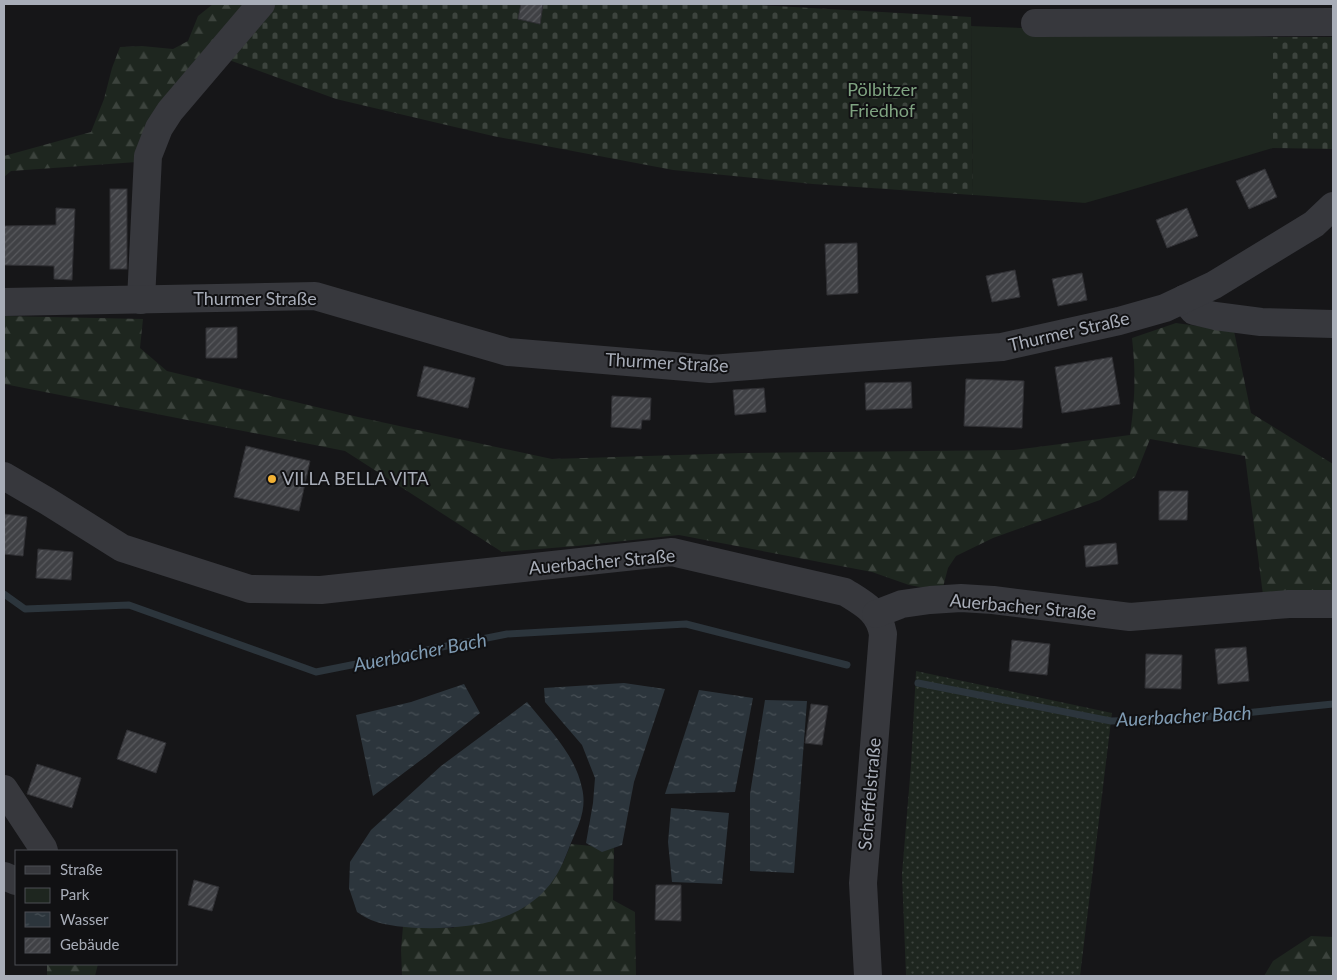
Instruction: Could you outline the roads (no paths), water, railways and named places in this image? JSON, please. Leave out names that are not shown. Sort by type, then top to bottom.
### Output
[{"type":"street","points":[[141,300],[148,156],[159,128],[170,111],[261,4]]},
{"type":"street","points":[[1035,23],[1333,22]]},
{"type":"street","name":"Thurmer Straße","points":[[4,302],[315,296],[508,352],[710,368],[1002,347],[1119,322],[1165,308],[1214,285],[1314,224],[1333,206]]},
{"type":"street","points":[[1184,299],[1194,311],[1215,316],[1261,322],[1333,324]]},
{"type":"street","name":"Auerbacher Straße","points":[[4,476],[122,548],[250,589],[321,590],[672,552],[845,592],[876,614],[902,604],[961,598],[993,600],[1130,618],[1289,604],[1333,604]]},
{"type":"street","name":"Scheffelstraße","points":[[868,976],[863,883],[883,634],[876,614]]},
{"type":"street","points":[[4,789],[44,850]]},
{"type":"water","points":[[624,683],[665,689],[634,782],[622,845],[602,852],[586,843],[595,778],[582,745],[545,702],[544,688]]},
{"type":"water","points":[[464,684],[480,713],[373,796],[356,715],[411,702]]},
{"type":"water","points":[[699,690],[753,698],[735,792],[665,794]]},
{"type":"water","points":[[765,700],[807,701],[794,873],[750,871],[750,794]]},
{"type":"water","points":[[527,702],[567,753],[578,776],[584,803],[579,823],[561,867],[550,884],[536,899],[518,911],[486,923],[453,927],[417,928],[384,924],[371,920],[357,912],[349,888],[350,862],[371,830],[441,766]]},
{"type":"water","points":[[671,808],[729,813],[722,884],[672,882],[668,842]]},
{"type":"waterway","name":"Auerbacher Bach","points":[[4,594],[25,609],[129,605],[316,672],[507,634],[686,624],[847,665]]},
{"type":"waterway","name":"Auerbacher Bach","points":[[918,683],[1111,721],[1185,719],[1333,704]]},
{"type":"place","name":"VILLA BELLA VITA","points":[[272,479]]},
{"type":"park label","name":"Pölbitzer Friedhof","points":[[882,100]]}]
